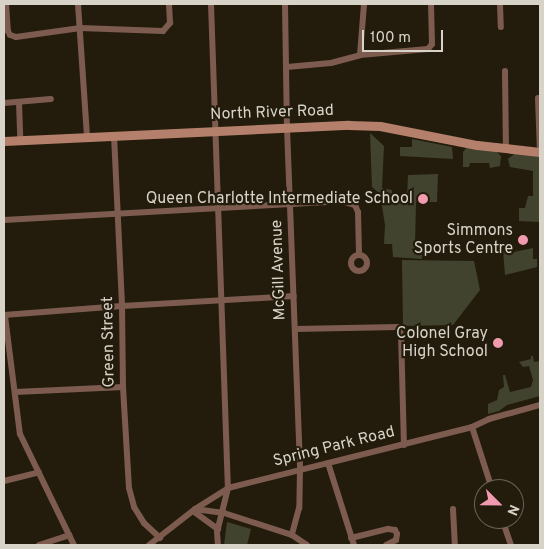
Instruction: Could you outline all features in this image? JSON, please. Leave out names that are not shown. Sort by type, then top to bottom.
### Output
[{"type":"main road","name":"North River Road","points":[[4,141],[216,130],[380,126],[506,150],[540,152]]},
{"type":"street","points":[[6,4],[8,31],[10,35],[16,37],[80,28],[163,30],[170,23],[169,4]]},
{"type":"street","points":[[78,4],[88,136]]},
{"type":"street","points":[[211,4],[228,488],[224,513],[218,530],[218,545]]},
{"type":"street","name":"McGill Avenue","points":[[285,4],[287,128],[300,469],[299,508],[292,535]]},
{"type":"street","points":[[360,55],[364,4]]},
{"type":"street","points":[[287,67],[331,62],[360,55],[432,47],[431,4]]},
{"type":"street","points":[[500,4],[501,27]]},
{"type":"street","points":[[506,71],[506,150]]},
{"type":"street","name":"North River Road","points":[[538,98],[540,152]]},
{"type":"street","points":[[4,103],[51,99]]},
{"type":"street","points":[[19,102],[20,140]]},
{"type":"street","name":"Green Street","points":[[114,135],[122,306],[123,387],[129,488],[134,507],[144,523],[160,538]]},
{"type":"street","points":[[4,220],[342,200],[355,205],[358,212],[359,254]]},
{"type":"street","points":[[74,545],[20,434],[4,316],[122,306],[294,296]]},
{"type":"street","points":[[295,329],[398,327],[401,332],[404,444]]},
{"type":"street","points":[[15,392],[123,387]]},
{"type":"street","name":"Spring Park Road","points":[[150,545],[194,510],[228,488],[472,427],[489,419],[540,405]]},
{"type":"street","points":[[472,427],[489,479]]},
{"type":"street","points":[[328,462],[354,545]]},
{"type":"street","points":[[4,481],[39,472]]},
{"type":"street","points":[[453,509],[455,545]]},
{"type":"street","points":[[194,510],[224,513],[292,535],[307,545]]},
{"type":"street","points":[[194,510],[218,530]]},
{"type":"street","points":[[351,538],[388,529],[395,530],[397,534],[396,540],[386,545]]},
{"type":"street","points":[[505,529],[511,545]]},
{"type":"street","points":[[39,545],[69,535]]},
{"type":"green space","points":[[370,133],[384,146],[382,188],[392,190],[392,200],[412,201],[407,200],[408,175],[438,174],[437,202],[416,202],[415,245],[422,245],[422,259],[393,257],[392,244],[384,244],[385,225],[380,194],[372,187]]},
{"type":"green space","points":[[412,139],[452,147],[453,159],[400,156],[400,147],[412,147]]},
{"type":"green space","points":[[467,147],[496,151],[501,156],[500,166],[490,168],[489,163],[470,163],[469,167],[463,167],[463,152]]},
{"type":"green space","points":[[514,154],[540,155],[540,222],[519,221],[519,208],[525,208],[528,196],[533,196],[533,171],[510,167],[508,159]]},
{"type":"green space","points":[[533,248],[533,259],[537,259],[537,267],[505,275],[503,250],[507,249],[509,253]]},
{"type":"green space","points":[[402,260],[474,261],[480,290],[453,325],[403,326]]},
{"type":"green space","points":[[531,356],[533,356],[534,362],[540,361],[540,396],[507,405],[499,411],[488,414],[488,404],[497,400],[499,390],[504,387],[503,375],[505,375],[510,392],[531,387],[533,380],[529,366],[523,367],[519,362],[531,359]]},
{"type":"green space","points":[[227,522],[251,529],[247,545],[224,545]]},
{"type":"place","name":"Queen Charlotte Intermediate School","points":[[423,199]]},
{"type":"place","name":"Simmons Sports Centre","points":[[523,240]]},
{"type":"place","name":"Colonel Gray High School","points":[[498,343]]}]
